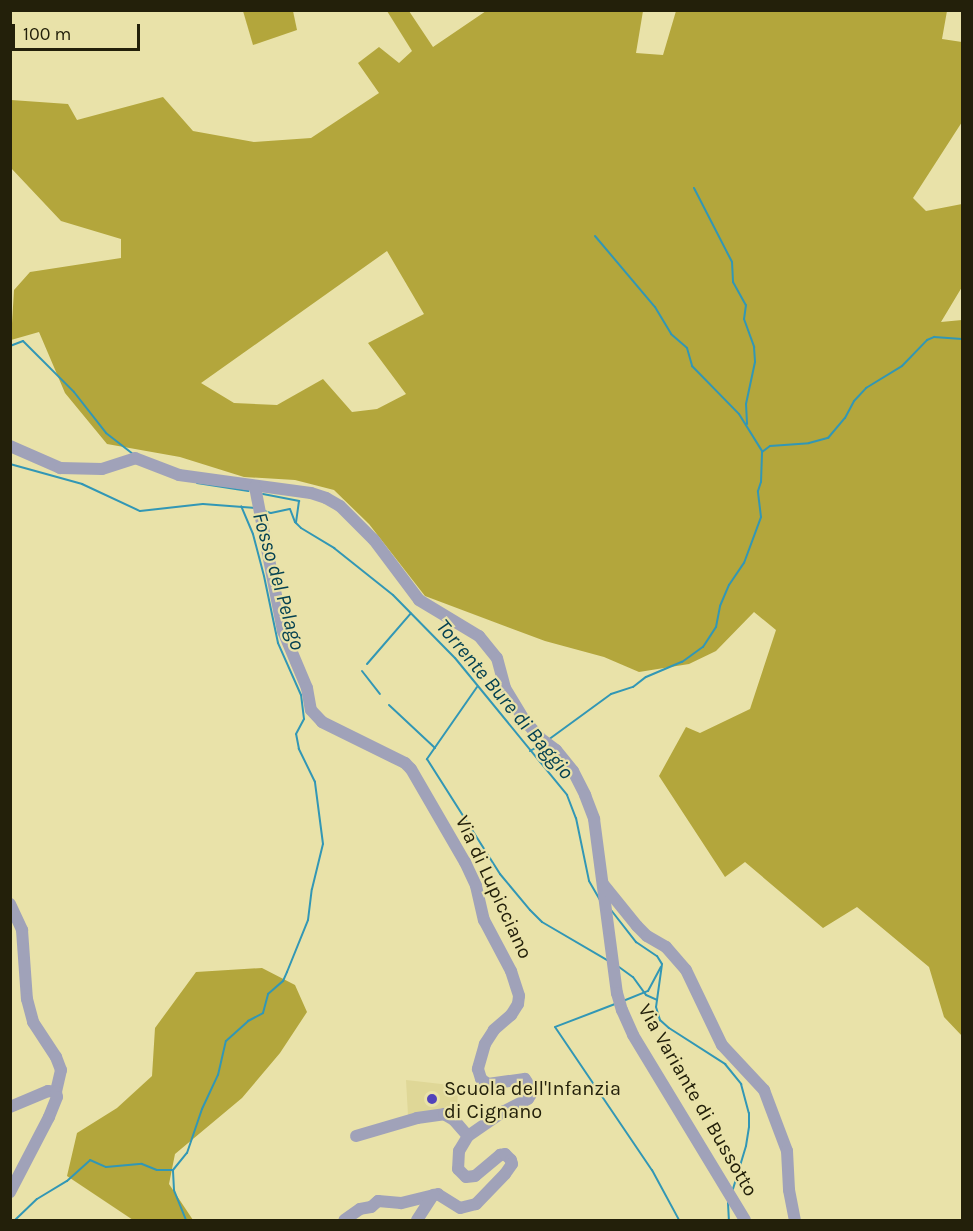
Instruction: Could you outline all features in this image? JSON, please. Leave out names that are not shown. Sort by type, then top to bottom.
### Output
[{"type":"street","name":"Via Variante di Bussotto","points":[[10,446],[60,468],[102,469],[135,458],[178,475],[255,492],[311,493],[333,501],[374,540],[419,600],[479,636],[496,658],[505,688],[524,720],[540,738],[556,750],[573,771],[585,795],[594,819],[617,993],[633,1035],[745,1221]]},
{"type":"street","name":"Via di Lupicciano","points":[[255,492],[283,631],[307,688],[311,710],[322,722],[405,763],[411,769],[465,862],[476,886],[484,921],[515,980],[518,1004],[515,1010],[488,1037],[479,1074],[488,1084],[525,1079],[533,1091],[528,1099],[504,1111],[468,1136]]},
{"type":"street","points":[[603,888],[647,936],[666,947],[686,970],[722,1045],[764,1090],[787,1151],[789,1190],[795,1221]]},
{"type":"street","points":[[10,904],[22,930],[27,999],[33,1022],[61,1070],[57,1097],[49,1117],[10,1191]]},
{"type":"street","points":[[10,1107],[48,1091],[56,1092]]},
{"type":"street","points":[[344,1221],[360,1209],[368,1208],[378,1201],[401,1203],[442,1195],[460,1208],[469,1207],[483,1198],[512,1164],[508,1156],[500,1155],[475,1176],[470,1178],[462,1174],[457,1163],[459,1151],[468,1136],[454,1120],[444,1114],[417,1118],[356,1136]]},
{"type":"street","points":[[417,1221],[433,1195]]},
{"type":"shaded area","points":[[243,11],[293,11],[297,30],[253,45]]},
{"type":"shaded area","points":[[387,11],[409,11],[433,47],[486,11],[643,11],[636,53],[663,55],[676,11],[947,11],[942,39],[962,42],[962,122],[913,198],[926,211],[962,204],[962,287],[941,322],[962,320],[962,1036],[944,1017],[929,967],[857,907],[823,928],[745,862],[725,877],[659,776],[686,727],[700,733],[750,709],[776,630],[754,612],[716,651],[689,664],[639,672],[604,657],[545,641],[425,596],[369,524],[334,490],[295,480],[244,477],[180,457],[107,444],[65,393],[39,332],[11,340],[14,290],[30,272],[121,258],[121,239],[61,221],[11,168],[11,100],[68,104],[77,120],[163,97],[193,131],[254,142],[311,138],[379,93],[358,63],[379,47],[399,63],[412,51]],"holes":[[[387,251],[424,314],[368,343],[406,394],[377,409],[352,412],[323,379],[277,405],[234,403],[201,383]]]},
{"type":"shaded area","points":[[262,968],[295,985],[307,1012],[280,1053],[242,1098],[175,1154],[169,1184],[193,1220],[133,1220],[67,1176],[77,1133],[117,1108],[152,1076],[155,1028],[196,972]]},
{"type":"shaded area","name":"Scuola dell'Infanzia di Cignano","points":[[406,1080],[459,1086],[456,1113],[408,1115]]},
{"type":"waterway","points":[[694,188],[732,262],[733,282],[746,305],[744,319],[754,347],[755,362],[746,404],[747,424]]},
{"type":"waterway","points":[[595,236],[655,307],[671,334],[687,348],[692,366],[739,414],[762,451]]},
{"type":"waterway","points":[[548,740],[611,694],[633,687],[646,677],[682,662],[703,647],[716,627],[720,606],[729,585],[744,563],[761,517],[758,491],[761,482],[762,452],[770,446],[809,443],[828,438],[866,388],[902,366],[927,340],[934,337],[962,339]]},
{"type":"waterway","points":[[10,346],[23,341],[74,392],[106,433],[132,453]]},
{"type":"waterway","name":"Torrente Bure di Baggio","points":[[10,464],[82,484],[140,511],[203,504],[256,508]]},
{"type":"waterway","points":[[197,483],[248,491]]},
{"type":"waterway","points":[[263,494],[299,501],[296,523]]},
{"type":"waterway","name":"Fosso del Pelago","points":[[186,1220],[174,1190],[173,1170],[187,1153],[202,1109],[218,1075],[226,1041],[248,1021],[263,1013],[268,994],[283,981],[308,920],[312,889],[323,844],[315,782],[299,749],[296,734],[304,719],[301,695],[278,643],[253,534],[241,506]]},
{"type":"waterway","name":"Torrente Bure di Baggio","points":[[264,511],[271,513],[290,509],[295,522],[301,528],[334,548],[393,595],[455,658],[567,795],[576,818],[589,881],[600,900]]},
{"type":"waterway","points":[[367,664],[411,613]]},
{"type":"waterway","points":[[362,671],[380,694]]},
{"type":"waterway","points":[[477,687],[427,759],[500,874],[530,910],[542,922],[607,960]]},
{"type":"waterway","points":[[389,705],[435,748]]},
{"type":"waterway","points":[[530,751],[541,745]]},
{"type":"waterway","name":"Torrente Bure di Baggio","points":[[611,910],[636,942],[657,956],[662,964],[656,1007],[660,1020],[725,1064],[741,1084],[749,1113],[749,1127],[746,1146],[733,1189]]},
{"type":"waterway","points":[[619,967],[633,977],[646,995],[657,1000]]},
{"type":"waterway","points":[[623,1001],[648,991],[661,967]]},
{"type":"waterway","points":[[615,1004],[555,1027],[652,1170],[679,1220]]},
{"type":"waterway","points":[[15,1220],[37,1199],[67,1181],[90,1160],[106,1167],[142,1164],[157,1170],[173,1170]]},
{"type":"waterway","name":"Torrente Bure di Baggio","points":[[728,1203],[729,1220]]},
{"type":"place","name":"Scuola dell'Infanzia di Cignano","points":[[432,1099]]}]
